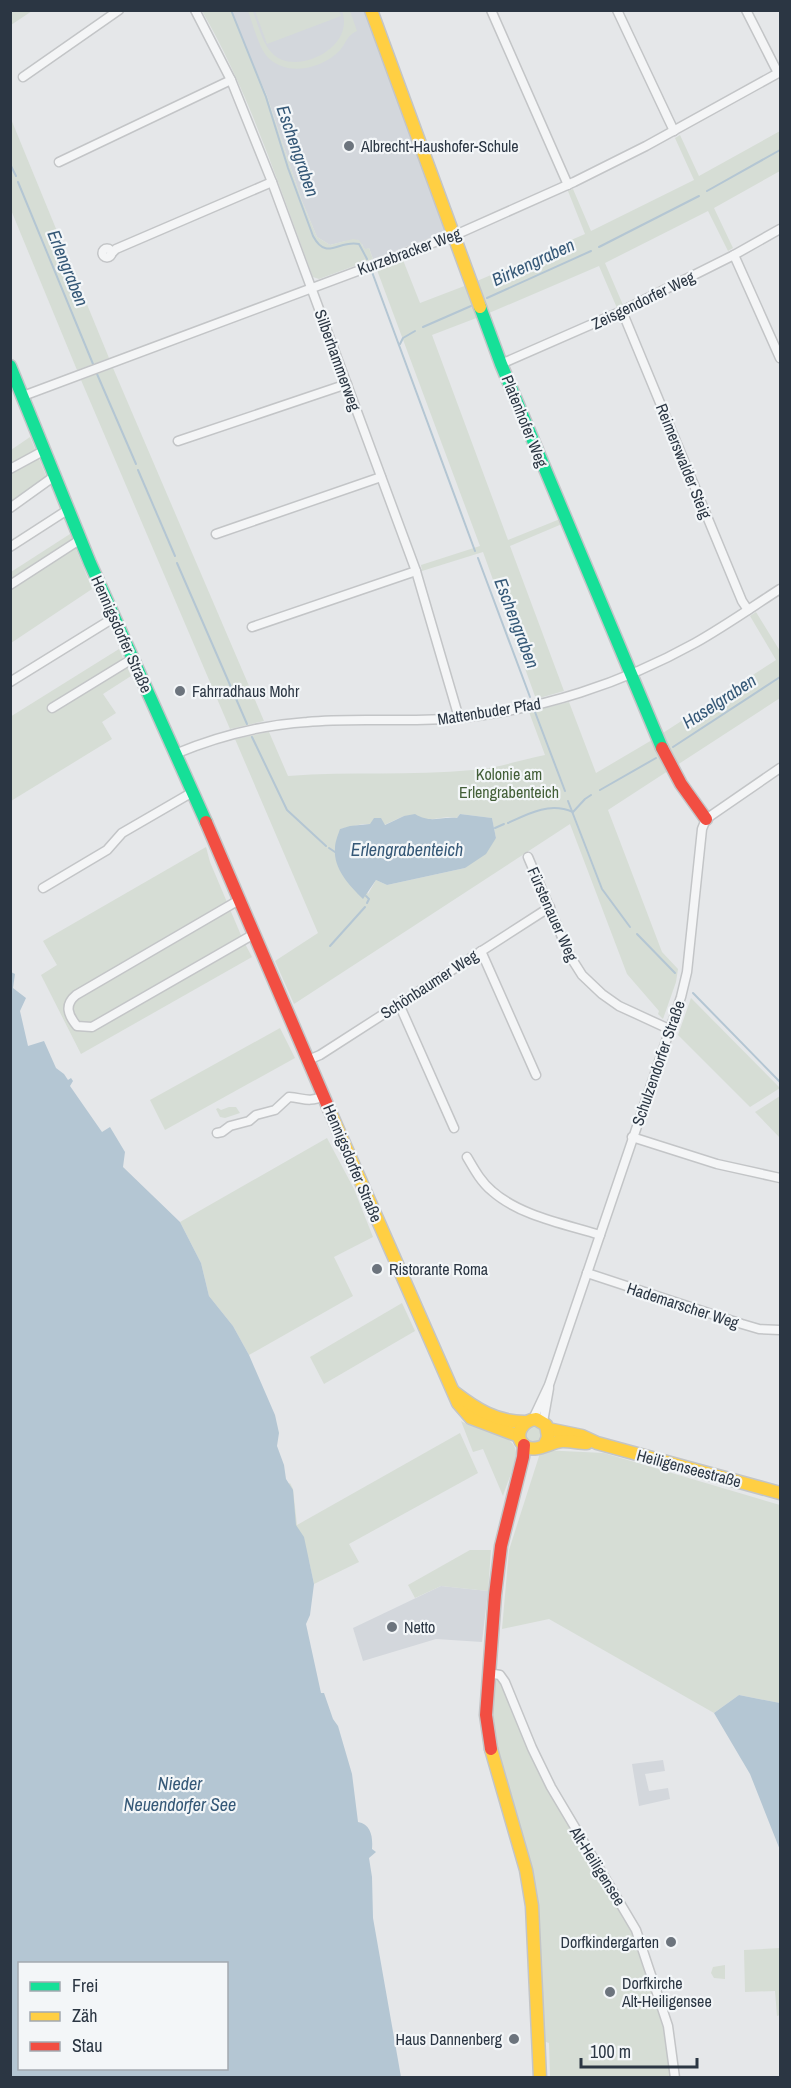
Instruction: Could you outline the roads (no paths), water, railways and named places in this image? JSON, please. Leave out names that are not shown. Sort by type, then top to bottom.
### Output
[{"type":"main road","name":"Platenhofer Weg","points":[[371,10],[501,364],[630,675],[667,757],[698,810],[706,819]]},
{"type":"main road","name":"Hennigsdorfer Straße","points":[[10,366],[132,659],[254,934],[456,1402],[466,1416],[522,1441]]},
{"type":"main road","points":[[453,1392],[486,1415],[510,1423],[537,1423],[549,1436],[529,1463],[516,1489]]},
{"type":"main road","points":[[537,1423],[520,1428],[523,1457],[501,1546],[488,1672],[486,1715],[489,1741],[526,1870],[532,1906],[540,2078]]},
{"type":"main road","name":"Heiligenseestraße","points":[[537,1423],[582,1436],[597,1443],[780,1493]]},
{"type":"main road","points":[[522,1441],[531,1449],[541,1446]]},
{"type":"main road","name":"Heiligenseestraße","points":[[541,1446],[559,1441],[597,1443]]},
{"type":"street","points":[[23,77],[119,10]]},
{"type":"street","name":"Silberhammerweg","points":[[195,10],[231,80],[272,182],[416,571],[459,718]]},
{"type":"street","points":[[491,10],[568,185]]},
{"type":"street","points":[[617,10],[674,132]]},
{"type":"street","points":[[746,10],[779,72]]},
{"type":"street","name":"Kurzebracker Weg","points":[[23,396],[454,235],[568,185],[674,132],[779,72]]},
{"type":"street","points":[[59,162],[231,80]]},
{"type":"street","points":[[112,251],[272,182]]},
{"type":"street","name":"Zeisgendorfer Weg","points":[[501,364],[622,311],[734,255],[780,229]]},
{"type":"street","points":[[734,255],[780,358]]},
{"type":"street","name":"Reimerswalder Steig","points":[[622,311],[742,602],[748,610]]},
{"type":"street","points":[[178,441],[347,384]]},
{"type":"street","points":[[10,469],[45,450]]},
{"type":"street","points":[[10,508],[56,476]]},
{"type":"street","points":[[216,534],[381,477]]},
{"type":"street","points":[[10,547],[69,509]]},
{"type":"street","points":[[10,585],[81,539]]},
{"type":"street","points":[[252,627],[416,571]]},
{"type":"street","name":"Mattenbuder Pfad","points":[[175,754],[227,735],[285,724],[310,721],[391,722],[459,718],[559,699],[630,675],[695,643],[780,589]]},
{"type":"street","points":[[10,682],[107,622],[116,619]]},
{"type":"street","points":[[52,708],[132,659]]},
{"type":"street","points":[[706,819],[780,768]]},
{"type":"street","points":[[43,888],[107,850],[122,833],[192,793]]},
{"type":"street","name":"Schulzendorfer Straße","points":[[537,1423],[549,1395],[549,1385],[681,997],[687,972],[702,828],[706,819]]},
{"type":"street","name":"Fürstenauer Weg","points":[[528,856],[570,956],[587,981],[619,1006],[669,1029]]},
{"type":"street","points":[[239,900],[76,995],[68,1008],[70,1017],[77,1026],[92,1027],[254,934]]},
{"type":"street","name":"Schönbaumer Weg","points":[[308,1060],[320,1055],[550,907]]},
{"type":"street","points":[[481,951],[536,1075]]},
{"type":"street","points":[[399,1004],[454,1128]]},
{"type":"street","points":[[217,1133],[230,1126],[249,1121],[256,1115],[275,1110],[289,1097],[306,1101],[324,1096]]},
{"type":"street","points":[[632,1137],[717,1164],[780,1178]]},
{"type":"street","points":[[467,1157],[491,1191],[510,1204],[600,1235]]},
{"type":"street","name":"Hademarscher Weg","points":[[587,1273],[742,1324],[759,1329],[780,1330]]},
{"type":"street","name":"Alt-Heiligensee","points":[[488,1672],[500,1675],[505,1682],[551,1787],[636,1930],[668,2026],[675,2078]]},
{"type":"water","name":"Erlengrabenteich","points":[[415,814],[426,819],[457,818],[460,814],[492,818],[496,838],[486,854],[465,868],[387,885],[376,880],[363,899],[343,876],[337,863],[335,846],[340,829],[370,824],[374,818],[381,818],[385,825],[404,816]]},
{"type":"water","name":"Nieder Neuendorfer See","points":[[11,972],[15,974],[13,988],[26,998],[20,1011],[28,1046],[44,1041],[56,1068],[68,1080],[71,1078],[73,1081],[70,1086],[102,1132],[110,1127],[125,1152],[123,1167],[180,1222],[201,1263],[209,1296],[233,1326],[249,1355],[275,1415],[279,1433],[277,1446],[286,1479],[293,1490],[296,1525],[304,1537],[314,1584],[310,1615],[306,1624],[321,1693],[324,1693],[333,1719],[338,1726],[352,1774],[358,1822],[368,1828],[372,1849],[376,1852],[369,1858],[373,1918],[401,2077],[11,2077]]},
{"type":"water","points":[[739,1695],[780,1703],[780,1850],[750,1774],[714,1713]]},
{"type":"waterway","name":"Eschengraben","points":[[231,10],[266,97],[288,168],[313,236],[318,244],[328,249],[345,244],[359,244],[367,259]]},
{"type":"waterway","name":"Birkengraben","points":[[707,191],[780,150]]},
{"type":"waterway","name":"Erlengraben","points":[[10,164],[16,176]]},
{"type":"waterway","name":"Erlengraben","points":[[18,182],[93,364]]},
{"type":"waterway","name":"Birkengraben","points":[[599,247],[699,196]]},
{"type":"waterway","name":"Birkengraben","points":[[487,298],[591,251]]},
{"type":"waterway","name":"Eschengraben","points":[[372,272],[475,551]]},
{"type":"waterway","name":"Birkengraben","points":[[423,327],[471,306]]},
{"type":"waterway","name":"Birkengraben","points":[[400,344],[403,338],[415,331]]},
{"type":"waterway","name":"Erlengraben","points":[[97,374],[136,464]]},
{"type":"waterway","name":"Erlengraben","points":[[138,470],[175,556]]},
{"type":"waterway","name":"Eschengraben","points":[[478,558],[530,697]]},
{"type":"waterway","name":"Erlengraben","points":[[177,563],[247,724]]},
{"type":"waterway","name":"Haselgraben","points":[[673,747],[780,677]]},
{"type":"waterway","name":"Eschengraben","points":[[535,712],[565,791]]},
{"type":"waterway","name":"Erlengraben","points":[[252,737],[287,810],[326,846]]},
{"type":"waterway","name":"Haselgraben","points":[[600,790],[656,758]]},
{"type":"waterway","name":"Erlengraben","points":[[508,823],[532,812],[548,808],[573,812],[591,795]]},
{"type":"waterway","name":"Eschengraben","points":[[568,801],[602,889],[630,927]]},
{"type":"waterway","name":"Erlengraben","points":[[495,828],[504,824]]},
{"type":"waterway","name":"Erlengraben","points":[[329,848],[335,852]]},
{"type":"waterway","points":[[366,896],[369,899],[367,903]]},
{"type":"waterway","points":[[330,946],[365,907]]},
{"type":"waterway","name":"Eschengraben","points":[[637,934],[675,973]]},
{"type":"waterway","name":"Eschengraben","points":[[693,993],[780,1082]]},
{"type":"place","name":"Albrecht-Haushofer-Schule","points":[[349,146]]},
{"type":"place","name":"Fahrradhaus Mohr","points":[[180,691]]},
{"type":"place","name":"Ristorante Roma","points":[[377,1269]]},
{"type":"place","name":"Netto","points":[[392,1627]]},
{"type":"place","name":"Dorfkindergarten","points":[[671,1942]]},
{"type":"place","name":"Dorfkirche Alt-Heiligensee","points":[[610,1992]]},
{"type":"place","name":"Haus Dannenberg","points":[[514,2039]]},
{"type":"park label","name":"Kolonie am Erlengrabenteich","points":[[509,783]]}]
